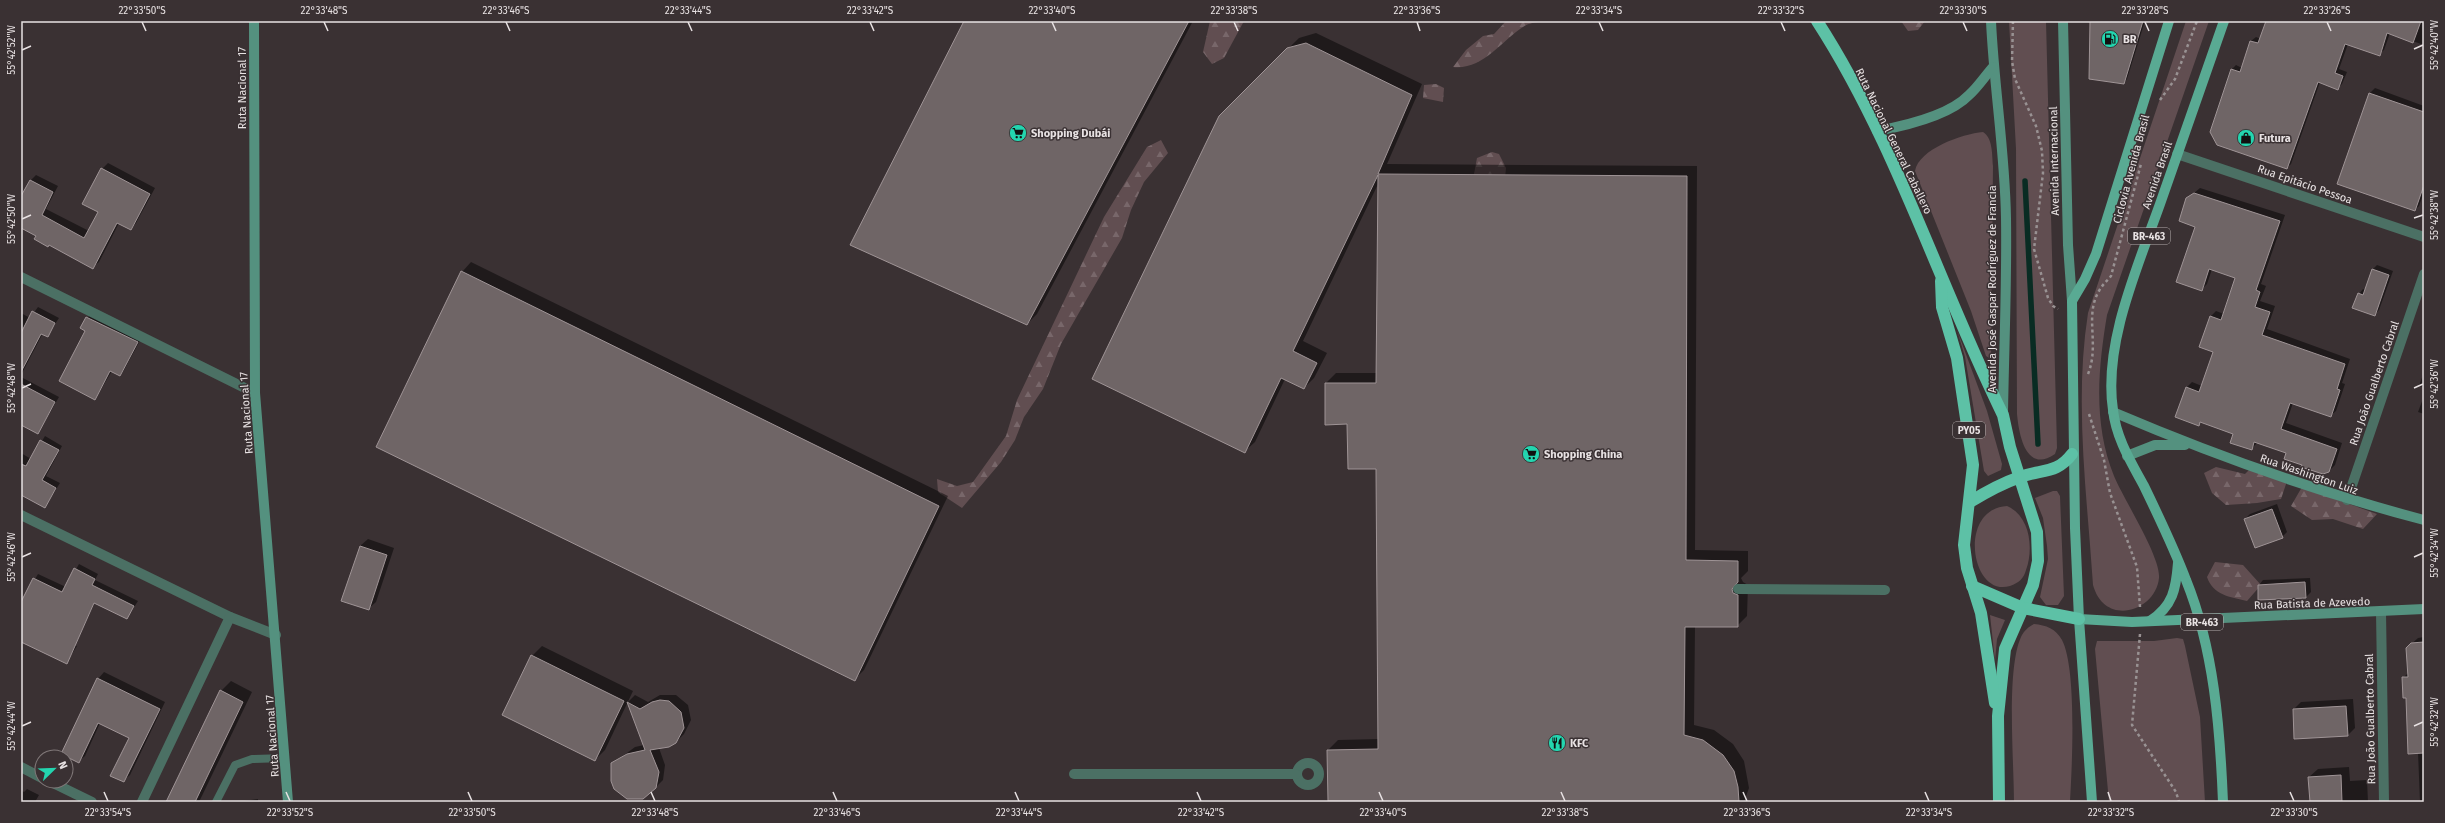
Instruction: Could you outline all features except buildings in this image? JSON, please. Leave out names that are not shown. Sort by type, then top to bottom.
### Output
[{"type":"highway","name":"Ruta Nacional General Caballero","points":[[1817,21],[1877,131],[1916,214],[2002,415],[2010,448],[2021,477],[2037,532],[2038,561],[2033,585],[2024,608],[2011,632],[2005,650],[1998,716]]},
{"type":"highway","name":"Ruta Nacional General Caballero","points":[[1941,275],[1942,307],[1957,358],[1970,435],[1973,465],[1964,545],[1972,586],[1981,613],[1998,716]]},
{"type":"highway","points":[[1970,502],[1986,492],[2021,477],[2056,469],[2065,463],[2072,454]]},
{"type":"highway","points":[[1972,586],[2024,608],[2079,619]]},
{"type":"highway","points":[[1998,716],[1999,802]]},
{"type":"main road","points":[[2092,802],[2079,619],[2072,454],[2072,301],[2085,279],[2096,254],[2169,21]]},
{"type":"main road","name":"Avenida Brasil","points":[[2127,456],[2118,435],[2113,412],[2111,390],[2113,364],[2120,330],[2133,282],[2224,21]]},
{"type":"main road","name":"BR-463","points":[[2127,456],[2178,560],[2201,619],[2208,652],[2221,754],[2223,802]]},
{"type":"main road","points":[[2150,621],[2160,615],[2171,601],[2177,578],[2178,560]]},
{"type":"main road","points":[[2079,619],[2097,621],[2201,619]]},
{"type":"street","name":"Ruta Nacional 17","points":[[254,21],[256,393],[288,802]]},
{"type":"street","name":"Avenida José Gaspar Rodríguez de Francia","points":[[1991,21],[1993,66],[2002,128],[2006,218],[2002,415]]},
{"type":"street","name":"Avenida Internacional","points":[[2063,21],[2068,245],[2072,301]]},
{"type":"street","points":[[1877,131],[1907,125],[1943,111],[1968,97],[1993,66]]},
{"type":"street","name":"Rua Epitácio Pessoa","points":[[2177,154],[2424,237]]},
{"type":"street","name":"Rua João Gualberto Cabral","points":[[2347,500],[2424,274]]},
{"type":"street","points":[[21,277],[256,393]]},
{"type":"street","name":"Rua Washington Luiz","points":[[2113,412],[2189,445],[2347,500],[2424,520]]},
{"type":"street","name":"Rua Washington Luiz","points":[[2127,456],[2155,445],[2189,445]]},
{"type":"street","points":[[21,515],[230,617],[276,635]]},
{"type":"street","points":[[1738,589],[1886,590]]},
{"type":"street","name":"Rua Batista de Azevedo","points":[[2201,619],[2424,609]]},
{"type":"street","name":"Rua João Gualberto Cabral","points":[[2381,612],[2384,802]]},
{"type":"street","points":[[142,802],[230,617]]},
{"type":"street","points":[[1309,763],[1316,766],[1323,774],[1316,781],[1307,785],[1298,780],[1296,774],[1302,764],[1309,763]]},
{"type":"street","points":[[21,767],[34,774]]},
{"type":"street","points":[[1074,774],[1296,774]]},
{"type":"street","points":[[65,789],[92,802]]},
{"type":"lane","points":[[216,802],[235,765],[252,758],[285,758]]},
{"type":"path","points":[[2013,21],[2012,61],[2015,79],[2036,126],[2042,152],[2043,173],[2034,249],[2052,306],[2092,323]]},
{"type":"path","name":"Ciclovia Avenida Brasil","points":[[2156,106],[2175,79],[2197,21]]},
{"type":"path","name":"Ciclovia Avenida Brasil","points":[[2086,377],[2094,350],[2092,310],[2099,291],[2111,276],[2142,160]]},
{"type":"path","points":[[2088,408],[2104,460]]},
{"type":"green space","points":[[1210,21],[1244,21],[1224,58],[1212,64],[1203,52]]},
{"type":"green space","points":[[1506,21],[1541,21],[1525,26],[1482,60],[1464,67],[1453,67],[1466,50],[1483,36],[1494,34]]},
{"type":"green space","points":[[1901,21],[1925,21],[1918,30],[1908,31]]},
{"type":"green space","points":[[2009,21],[2046,21],[2057,448],[2055,454],[2045,459],[2037,459],[2031,456],[2026,449],[2022,441],[2017,414],[2016,149]]},
{"type":"green space","points":[[2186,21],[2209,21],[2107,315],[2101,356],[2099,396],[2100,416],[2107,456],[2114,476],[2154,557],[2159,578],[2156,590],[2149,599],[2140,606],[2129,610],[2118,610],[2108,607],[2099,598],[2093,585],[2083,449],[2082,381],[2084,347],[2088,313]]},
{"type":"green space","points":[[1436,84],[1444,88],[1443,102],[1423,98],[1424,85]]},
{"type":"green space","points":[[1983,132],[1989,138],[1993,166],[1991,359],[1986,356],[1971,311],[1915,171],[1918,163],[1924,156],[1943,144],[1953,139]]},
{"type":"green space","points":[[1161,140],[1168,153],[1144,182],[1131,210],[1122,238],[1061,344],[1043,389],[1024,417],[1015,440],[1001,462],[962,508],[938,492],[937,479],[957,486],[973,482],[1006,436],[1017,400],[1104,217],[1147,147]]},
{"type":"green space","points":[[1492,152],[1499,154],[1506,168],[1505,178],[1488,181],[1474,174],[1477,158]]},
{"type":"green space","points":[[1957,330],[1987,411],[2002,464],[2001,470],[1988,476],[1984,471],[1965,357]]},
{"type":"green space","points":[[2216,467],[2245,474],[2249,470],[2287,481],[2281,499],[2257,503],[2226,505],[2212,493],[2204,473]]},
{"type":"green space","points":[[2302,487],[2377,514],[2363,529],[2333,519],[2312,520],[2291,506]]},
{"type":"green space","points":[[2053,491],[2057,491],[2060,496],[2064,596],[2058,605],[2046,605],[2040,597],[2048,559],[2047,546],[2043,518],[2035,498]]},
{"type":"green space","points":[[2007,506],[2021,517],[2025,525],[2030,543],[2030,552],[2025,573],[2021,580],[2010,586],[1997,586],[1986,579],[1979,567],[1975,552],[1976,536],[1981,521],[1991,511]]},
{"type":"green space","points":[[2215,562],[2243,565],[2261,585],[2247,601],[2223,594],[2213,588],[2207,577]]},
{"type":"green space","points":[[1990,615],[2005,620],[1997,639],[1995,661]]},
{"type":"green space","points":[[2034,624],[2043,625],[2054,630],[2060,636],[2067,654],[2072,695],[2072,766],[2070,802],[2014,802],[2012,693],[2016,652],[2023,633]]},
{"type":"green space","points":[[2177,638],[2183,639],[2200,717],[2205,802],[2109,802],[2095,649],[2097,641],[2154,641]]},
{"type":"waterway","points":[[2025,181],[2038,444]]},
{"type":"place","name":"BR","points":[[2110,39]]},
{"type":"place","name":"Shopping Dubái","points":[[1018,133]]},
{"type":"place","name":"Futura","points":[[2246,138]]},
{"type":"place","name":"Shopping China","points":[[1531,454]]},
{"type":"place","name":"KFC","points":[[1557,743]]}]
